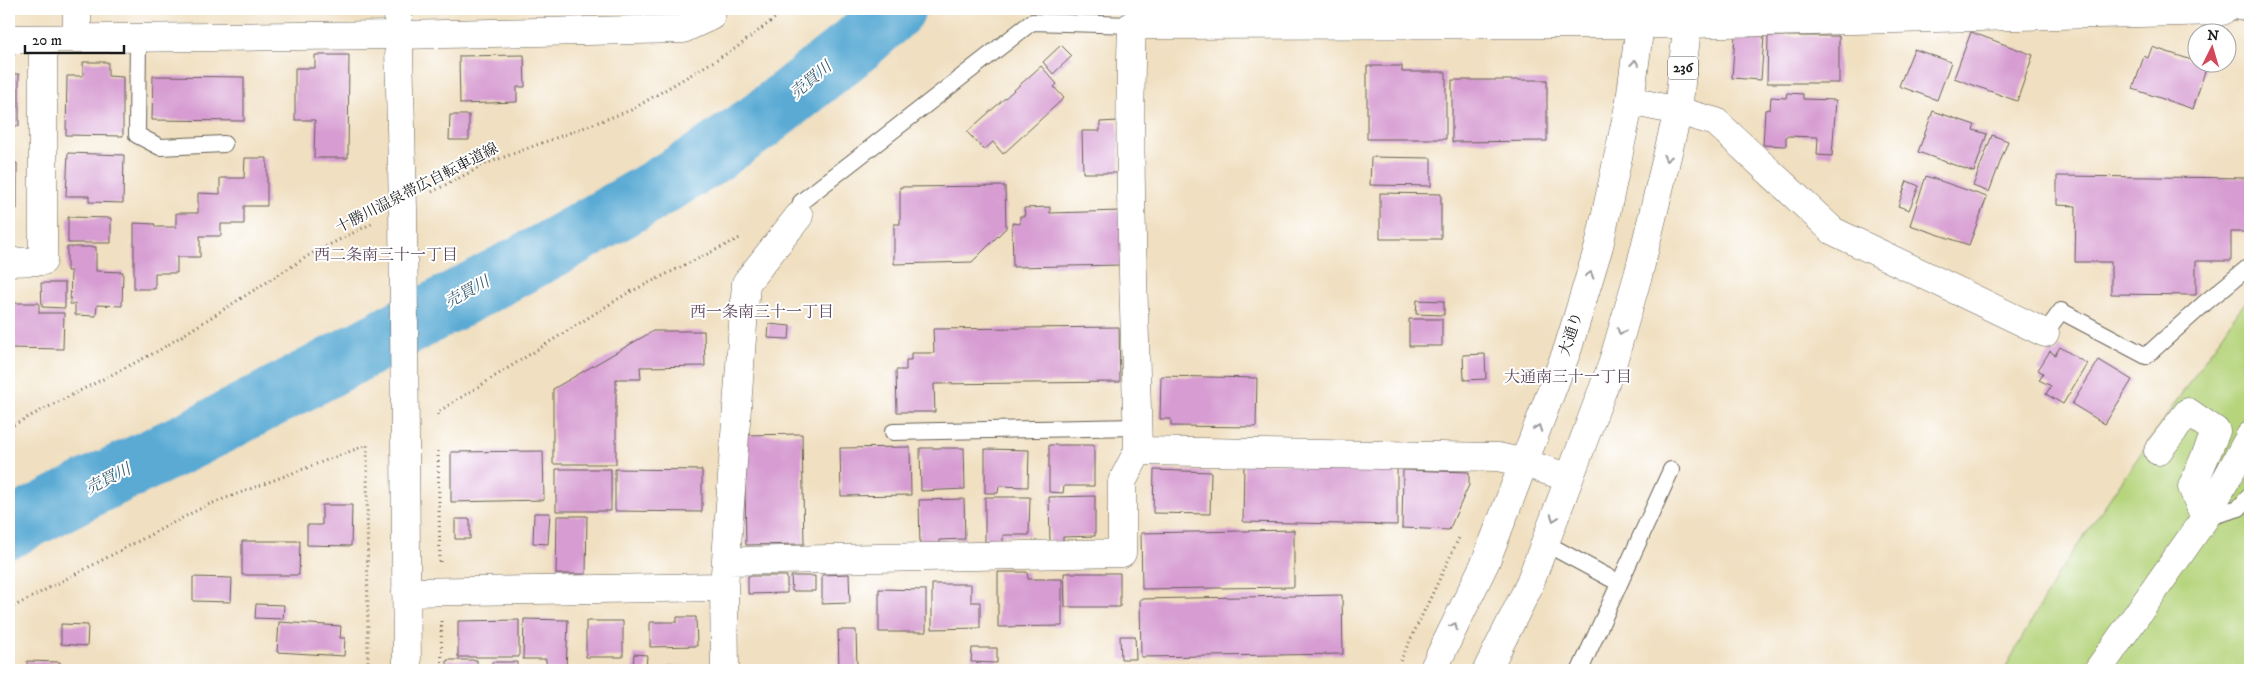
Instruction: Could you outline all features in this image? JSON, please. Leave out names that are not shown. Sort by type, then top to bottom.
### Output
[{"type":"main road","points":[[77,9],[77,38]]},
{"type":"main road","points":[[9,39],[138,37],[398,22],[682,29],[712,16],[712,9]]},
{"type":"main road","points":[[406,592],[1122,553],[1122,482],[1137,439],[1130,196],[1129,95],[1132,25],[1641,16],[2223,10]]},
{"type":"main road","name":"大通り","points":[[1433,670],[1486,561],[1568,348],[1599,246],[1630,101],[1641,16]]},
{"type":"main road","name":"236","points":[[1487,670],[1528,588],[1617,346],[1639,272],[1678,111],[1688,17]]},
{"type":"main road","points":[[398,22],[403,218],[407,670]]},
{"type":"main road","points":[[9,262],[43,261],[43,39]]},
{"type":"main road","points":[[1630,101],[1678,111],[1716,122],[1833,231],[2045,333]]},
{"type":"main road","points":[[725,670],[725,574],[746,283],[800,216]]},
{"type":"main road","points":[[2158,451],[2188,412],[2216,431],[2192,487],[2205,518]]},
{"type":"main road","points":[[2098,670],[2205,518],[2250,436]]},
{"type":"main road","points":[[1137,439],[1498,457],[1525,463],[1569,478]]},
{"type":"lane","points":[[2223,10],[2250,12]]},
{"type":"lane","points":[[800,216],[801,202],[1032,22],[1132,25]]},
{"type":"lane","points":[[138,37],[137,135],[160,147],[224,144]]},
{"type":"lane","points":[[2045,333],[2061,311],[2146,356],[2206,302],[2250,266]]},
{"type":"lane","points":[[894,432],[1137,439]]},
{"type":"lane","points":[[1580,670],[1670,470]]},
{"type":"lane","points":[[2205,518],[2239,508],[2250,496]]},
{"type":"lane","points":[[1545,543],[1619,583]]},
{"type":"path","name":"十勝川温泉帯広自転車道線","points":[[9,428],[158,352],[311,254],[403,218],[488,163],[631,110],[736,48],[787,9]]},
{"type":"path","points":[[438,422],[438,412],[626,294],[743,236]]},
{"type":"path","points":[[438,442],[442,670]]},
{"type":"path","points":[[9,609],[205,506],[367,445],[368,670]]},
{"type":"path","points":[[1396,670],[1460,537]]},
{"type":"green space","points":[[2250,296],[2250,670],[2004,670],[2058,574]]},
{"type":"building","points":[[1971,32],[2033,55],[2017,101],[1954,78]]},
{"type":"building","points":[[1735,34],[1764,36],[1761,80],[1732,78]]},
{"type":"building","points":[[1768,36],[1839,36],[1839,83],[1767,83]]},
{"type":"building","points":[[1061,45],[1072,56],[1053,74],[1043,62]]},
{"type":"building","points":[[2152,47],[2186,58],[2186,72],[2205,72],[2193,109],[2133,89],[2144,56],[2148,58]]},
{"type":"building","points":[[1914,49],[1951,62],[1937,100],[1899,86]]},
{"type":"building","points":[[315,55],[349,55],[348,158],[314,158],[315,120],[295,120],[295,68],[315,68]]},
{"type":"building","points":[[524,55],[525,87],[517,87],[517,102],[460,104],[459,56]]},
{"type":"building","points":[[83,62],[108,62],[108,76],[123,77],[123,136],[66,135],[67,76],[83,76]]},
{"type":"building","points":[[1041,66],[1057,84],[1054,87],[1064,98],[1003,154],[993,142],[984,150],[967,132]]},
{"type":"building","points":[[1367,66],[1402,66],[1402,72],[1446,72],[1446,139],[1367,139]]},
{"type":"building","points":[[9,74],[19,74],[19,126],[9,126]]},
{"type":"building","points":[[153,76],[244,77],[244,121],[152,120]]},
{"type":"building","points":[[1452,80],[1547,80],[1547,141],[1452,142]]},
{"type":"building","points":[[1787,93],[1803,94],[1803,99],[1836,100],[1832,156],[1817,155],[1818,137],[1786,136],[1786,146],[1763,145],[1765,110],[1770,109],[1771,97],[1786,98]]},
{"type":"building","points":[[1933,111],[1975,125],[1973,130],[1987,134],[1974,172],[1918,152]]},
{"type":"building","points":[[450,115],[469,115],[469,140],[449,140]]},
{"type":"building","points":[[1118,121],[1120,173],[1083,173],[1082,131],[1100,131],[1100,122]]},
{"type":"building","points":[[1992,135],[2008,141],[1989,192],[1973,186]]},
{"type":"building","points":[[68,153],[124,155],[123,203],[89,202],[89,196],[66,196]]},
{"type":"building","points":[[1371,157],[1431,158],[1431,186],[1370,185]]},
{"type":"building","points":[[245,158],[267,158],[267,206],[244,206],[244,224],[221,224],[221,236],[200,236],[200,257],[177,257],[177,273],[155,273],[155,289],[134,289],[134,223],[155,224],[155,227],[176,227],[176,213],[198,213],[198,193],[220,194],[220,178],[244,178]]},
{"type":"building","points":[[9,163],[17,163],[17,209],[9,209]]},
{"type":"building","points":[[1926,176],[1987,197],[1969,245],[1910,225]]},
{"type":"building","points":[[2057,176],[2250,178],[2250,232],[2231,232],[2231,261],[2196,261],[2196,295],[2111,294],[2111,262],[2075,262],[2076,206],[2057,205]]},
{"type":"building","points":[[1907,181],[1919,186],[1909,210],[1898,206]]},
{"type":"building","points":[[1005,186],[1006,228],[972,262],[894,264],[894,224],[900,224],[900,187]]},
{"type":"building","points":[[1380,193],[1441,194],[1441,239],[1380,239]]},
{"type":"building","points":[[1050,207],[1050,213],[1121,211],[1122,265],[1013,267],[1012,223],[1020,224],[1020,216],[1025,216],[1024,208]]},
{"type":"building","points":[[68,217],[111,218],[111,243],[68,243]]},
{"type":"building","points":[[67,247],[96,247],[96,271],[123,272],[122,306],[97,305],[96,316],[75,315],[75,304],[70,304],[71,271],[67,271]]},
{"type":"building","points":[[41,283],[65,283],[65,308],[42,307]]},
{"type":"building","points":[[1417,300],[1444,301],[1444,315],[1416,314]]},
{"type":"building","points":[[9,303],[39,303],[39,313],[64,313],[63,349],[9,348]]},
{"type":"building","points":[[1409,319],[1442,319],[1442,346],[1409,346]]},
{"type":"building","points":[[769,324],[790,326],[789,339],[768,338]]},
{"type":"building","points":[[1119,327],[1120,382],[934,384],[935,412],[897,412],[896,370],[906,370],[906,360],[911,360],[911,353],[934,353],[933,329]]},
{"type":"building","points":[[653,331],[704,331],[705,366],[640,367],[641,379],[616,379],[616,464],[553,464],[553,389]]},
{"type":"building","points":[[2060,347],[2087,364],[2063,404],[2046,394],[2051,386],[2039,380],[2043,373],[2038,370],[2050,351],[2055,355]]},
{"type":"building","points":[[1485,354],[1486,379],[1464,380],[1463,355]]},
{"type":"building","points":[[2099,360],[2132,380],[2105,424],[2072,404]]},
{"type":"building","points":[[1161,376],[1257,378],[1256,427],[1171,426],[1171,419],[1160,419]]},
{"type":"building","points":[[802,434],[804,544],[746,545],[744,435]]},
{"type":"building","points":[[1049,445],[1094,445],[1094,486],[1064,486],[1063,493],[1049,492]]},
{"type":"building","points":[[910,447],[911,495],[841,496],[840,448]]},
{"type":"building","points":[[920,448],[964,448],[965,489],[921,491]]},
{"type":"building","points":[[985,449],[1029,450],[1028,487],[999,486],[998,493],[985,493]]},
{"type":"building","points":[[543,451],[544,500],[451,502],[451,452]]},
{"type":"building","points":[[1244,463],[1397,465],[1397,525],[1243,522]]},
{"type":"building","points":[[556,469],[611,469],[611,511],[556,511]]},
{"type":"building","points":[[615,469],[702,470],[702,512],[615,511]]},
{"type":"building","points":[[1154,470],[1211,472],[1210,514],[1153,513]]},
{"type":"building","points":[[1403,470],[1469,472],[1469,485],[1449,530],[1402,528]]},
{"type":"building","points":[[1095,496],[1095,536],[1063,537],[1063,542],[1050,543],[1049,497]]},
{"type":"building","points":[[985,497],[1030,497],[1029,535],[1003,535],[1003,542],[985,542]]},
{"type":"building","points":[[964,499],[965,539],[939,540],[939,546],[920,547],[919,500]]},
{"type":"building","points":[[322,505],[352,505],[351,546],[307,545],[307,525],[322,525]]},
{"type":"building","points":[[534,513],[550,513],[548,544],[533,543]]},
{"type":"building","points":[[557,516],[587,516],[586,574],[556,574]]},
{"type":"building","points":[[455,519],[470,519],[470,539],[455,539]]},
{"type":"building","points":[[1294,530],[1294,587],[1142,589],[1141,533]]},
{"type":"building","points":[[242,541],[300,541],[299,575],[242,575]]},
{"type":"building","points":[[998,572],[1027,572],[1028,579],[1062,579],[1062,626],[998,627]]},
{"type":"building","points":[[1064,573],[1120,573],[1120,607],[1065,607]]},
{"type":"building","points":[[849,574],[850,603],[822,604],[822,575]]},
{"type":"building","points":[[748,576],[787,576],[787,593],[748,594]]},
{"type":"building","points":[[791,576],[815,576],[815,591],[792,591]]},
{"type":"building","points":[[193,577],[232,578],[231,602],[193,601]]},
{"type":"building","points":[[932,584],[971,584],[971,602],[980,602],[980,628],[932,629]]},
{"type":"building","points":[[879,589],[926,590],[926,632],[879,632]]},
{"type":"building","points":[[1342,595],[1343,654],[1141,657],[1140,599]]},
{"type":"building","points":[[256,604],[284,605],[283,619],[255,618]]},
{"type":"building","points":[[677,617],[696,617],[697,646],[650,647],[650,622],[677,622]]},
{"type":"building","points":[[524,619],[568,620],[566,670],[546,670],[546,659],[523,659]]},
{"type":"building","points":[[519,620],[519,657],[458,657],[458,621]]},
{"type":"building","points":[[586,621],[623,621],[623,657],[586,657]]},
{"type":"building","points":[[279,622],[341,626],[340,638],[345,638],[344,656],[277,652]]},
{"type":"building","points":[[61,624],[88,625],[87,646],[61,644]]},
{"type":"building","points":[[838,630],[856,630],[857,670],[839,670]]},
{"type":"building","points":[[1120,636],[1135,636],[1136,659],[1121,659]]},
{"type":"building","points":[[972,648],[997,648],[997,663],[971,662]]},
{"type":"building","points":[[634,654],[647,655],[646,670],[633,670]]},
{"type":"building","points":[[447,660],[477,660],[477,670],[447,670]]},
{"type":"building","points":[[27,661],[60,662],[60,670],[9,670],[9,667],[27,667]]},
{"type":"building","points":[[492,662],[517,662],[517,670],[492,670]]},
{"type":"building","points":[[669,666],[699,667],[699,670],[669,670]]},
{"type":"waterway","name":"売買川","points":[[9,529],[93,486],[192,439],[315,375],[551,249],[639,199],[701,162],[759,122],[857,44],[896,9]]},
{"type":"district","name":"西二条南三十一丁目","points":[[386,255]]},
{"type":"district","name":"西一条南三十一丁目","points":[[762,312]]},
{"type":"district","name":"大通南三十一丁目","points":[[1568,377]]}]
